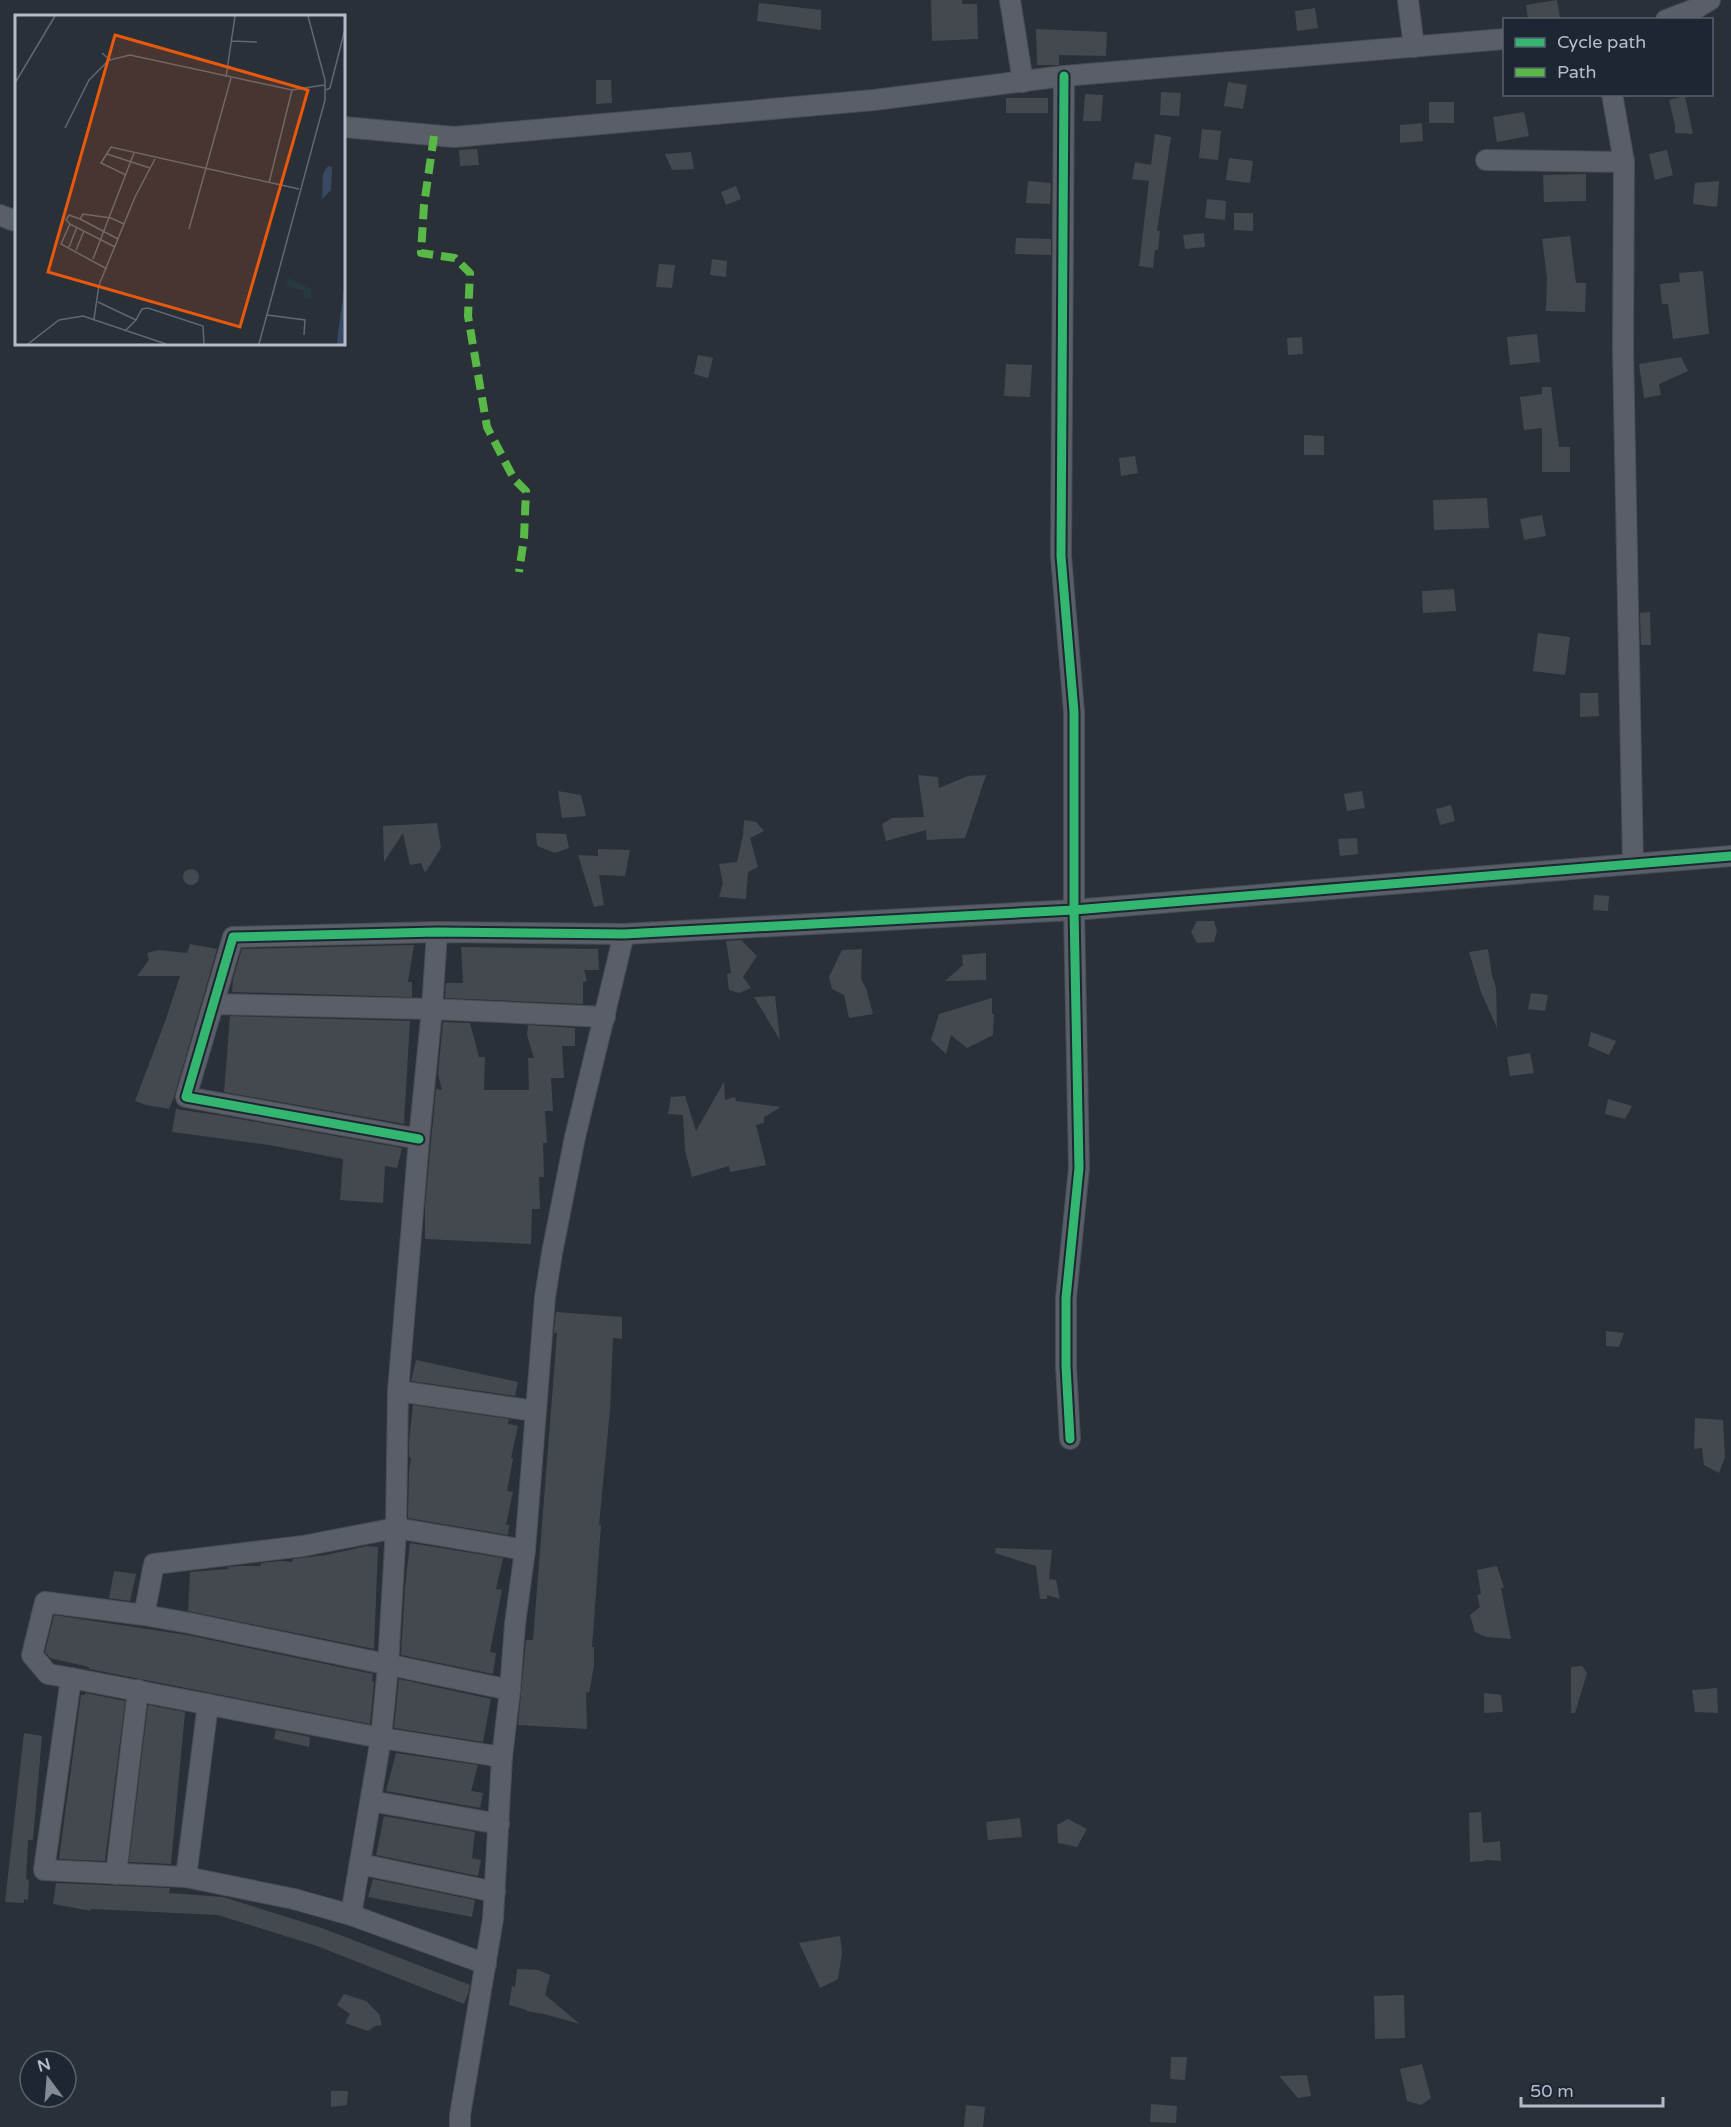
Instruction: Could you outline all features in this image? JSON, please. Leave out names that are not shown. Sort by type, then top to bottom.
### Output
[{"type":"street","points":[[1010,0],[1023,82]]},
{"type":"street","points":[[1408,0],[1414,47]]},
{"type":"street","points":[[1671,18],[1695,9],[1710,0]]},
{"type":"street","points":[[345,127],[454,137],[874,100],[1064,76],[1503,39]]},
{"type":"street","points":[[1064,76],[1061,556],[1074,712],[1074,910],[1079,1168],[1066,1298],[1066,1366],[1070,1439]]},
{"type":"street","points":[[1612,96],[1624,162],[1623,360],[1633,864]]},
{"type":"street","points":[[1486,160],[1624,162]]},
{"type":"street","points":[[418,1138],[186,1097],[233,938],[437,933],[624,934],[1074,910],[1731,856]]},
{"type":"street","points":[[351,1915],[381,1738],[388,1666],[396,1528],[398,1391],[437,933]]},
{"type":"street","points":[[460,2127],[495,1892],[502,1757],[510,1690],[514,1624],[525,1550],[545,1297],[575,1137],[624,934]]},
{"type":"street","points":[[214,1004],[432,1009],[605,1017]]},
{"type":"street","points":[[398,1391],[535,1411]]},
{"type":"street","points":[[144,1615],[154,1564],[303,1546],[396,1528],[525,1550]]},
{"type":"street","points":[[502,1757],[381,1738],[48,1674],[32,1655],[45,1602],[189,1623],[510,1690]]},
{"type":"street","points":[[71,1678],[44,1870],[186,1877],[294,1899],[351,1915],[486,1964]]},
{"type":"street","points":[[116,1874],[138,1690]]},
{"type":"street","points":[[186,1877],[208,1704]]},
{"type":"street","points":[[371,1801],[499,1824]]},
{"type":"street","points":[[360,1864],[495,1892]]},
{"type":"building","points":[[931,0],[962,0],[962,4],[977,4],[978,39],[932,41]]},
{"type":"building","points":[[1557,0],[1560,18],[1528,18],[1526,5]]},
{"type":"building","points":[[759,3],[821,10],[821,30],[757,21]]},
{"type":"building","points":[[1315,8],[1318,28],[1297,31],[1295,11]]},
{"type":"building","points":[[1036,29],[1107,32],[1106,56],[1059,55],[1059,65],[1037,65]]},
{"type":"building","points":[[596,80],[611,80],[612,103],[596,104]]},
{"type":"building","points":[[1228,82],[1247,85],[1243,109],[1224,106]]},
{"type":"building","points":[[1161,92],[1181,93],[1179,116],[1160,115]]},
{"type":"building","points":[[1085,94],[1103,95],[1101,121],[1083,121]]},
{"type":"building","points":[[1685,96],[1693,134],[1675,133],[1669,100]]},
{"type":"building","points":[[1006,98],[1048,98],[1048,113],[1006,113]]},
{"type":"building","points":[[1429,102],[1454,102],[1454,123],[1429,123]]},
{"type":"building","points":[[1524,112],[1529,136],[1497,142],[1493,117]]},
{"type":"building","points":[[1422,123],[1423,141],[1400,143],[1400,125]]},
{"type":"building","points":[[1202,129],[1221,131],[1218,160],[1199,158]]},
{"type":"building","points":[[1155,134],[1171,137],[1157,231],[1160,231],[1158,250],[1155,250],[1153,268],[1139,266],[1149,181],[1132,179],[1135,162],[1151,165]]},
{"type":"building","points":[[477,149],[479,165],[460,166],[459,150]]},
{"type":"building","points":[[1667,150],[1673,175],[1655,180],[1649,154]]},
{"type":"building","points":[[691,152],[694,169],[672,170],[665,154]]},
{"type":"building","points":[[1229,158],[1253,161],[1250,183],[1226,180]]},
{"type":"building","points":[[1586,174],[1586,201],[1544,202],[1543,175]]},
{"type":"building","points":[[1028,181],[1051,183],[1050,204],[1026,203]]},
{"type":"building","points":[[1719,181],[1717,207],[1693,204],[1695,183]]},
{"type":"building","points":[[736,186],[741,199],[726,205],[721,192]]},
{"type":"building","points":[[1207,199],[1226,201],[1225,220],[1205,218]]},
{"type":"building","points":[[1234,213],[1253,213],[1253,231],[1234,230]]},
{"type":"building","points":[[1204,233],[1205,247],[1185,249],[1183,235]]},
{"type":"building","points":[[1570,236],[1576,283],[1586,283],[1585,312],[1546,311],[1547,277],[1542,239]]},
{"type":"building","points":[[1016,238],[1051,239],[1051,255],[1015,254]]},
{"type":"building","points":[[712,259],[727,261],[726,277],[710,275]]},
{"type":"building","points":[[659,264],[675,265],[672,288],[656,287]]},
{"type":"building","points":[[1703,271],[1709,334],[1673,339],[1668,304],[1662,304],[1660,284],[1680,282],[1679,273]]},
{"type":"building","points":[[1537,334],[1540,362],[1510,365],[1507,337]]},
{"type":"building","points":[[1302,337],[1303,354],[1288,355],[1287,338]]},
{"type":"building","points":[[698,355],[713,358],[708,378],[694,374]]},
{"type":"building","points":[[1681,357],[1688,371],[1659,384],[1661,395],[1644,398],[1639,364]]},
{"type":"building","points":[[1006,364],[1032,365],[1030,397],[1004,396]]},
{"type":"building","points":[[1542,387],[1551,387],[1559,447],[1570,447],[1570,472],[1542,472],[1542,428],[1524,430],[1520,397],[1542,394]]},
{"type":"building","points":[[1304,435],[1324,436],[1324,455],[1304,455]]},
{"type":"building","points":[[1135,456],[1138,473],[1121,476],[1119,458]]},
{"type":"building","points":[[1487,498],[1489,528],[1434,530],[1433,500]]},
{"type":"building","points":[[1542,515],[1546,536],[1524,540],[1520,519]]},
{"type":"building","points":[[1454,589],[1456,611],[1423,613],[1422,591]]},
{"type":"building","points":[[1650,612],[1651,645],[1641,645],[1640,613]]},
{"type":"building","points":[[1538,633],[1570,637],[1565,675],[1533,671]]},
{"type":"building","points":[[1580,693],[1598,693],[1599,716],[1580,717]]},
{"type":"building","points":[[918,775],[938,777],[939,788],[968,776],[986,775],[965,838],[927,840],[926,830],[886,841],[882,824],[892,818],[924,817]]},
{"type":"building","points":[[558,791],[581,795],[586,816],[562,818]]},
{"type":"building","points":[[1362,791],[1365,808],[1347,811],[1344,794]]},
{"type":"building","points":[[1451,805],[1455,821],[1440,825],[1436,809]]},
{"type":"building","points":[[744,820],[756,822],[764,831],[750,838],[758,867],[748,872],[746,899],[719,897],[723,883],[719,864],[737,862]]},
{"type":"building","points":[[437,823],[441,848],[425,873],[421,863],[410,865],[403,833],[384,862],[383,826]]},
{"type":"building","points":[[536,833],[566,834],[569,848],[555,853],[537,846]]},
{"type":"building","points":[[1357,838],[1358,854],[1340,856],[1338,839]]},
{"type":"building","points":[[598,849],[630,850],[625,876],[599,875],[604,905],[594,907],[578,855],[598,856]]},
{"type":"building","points":[[188,869],[194,869],[199,877],[197,883],[188,885],[183,880],[183,874]]},
{"type":"building","points":[[1594,895],[1609,896],[1608,911],[1593,910]]},
{"type":"building","points":[[1197,921],[1214,921],[1217,931],[1214,942],[1197,943],[1191,932]]},
{"type":"building","points":[[741,940],[757,956],[743,977],[751,988],[739,993],[729,990],[727,974],[731,973],[726,941]]},
{"type":"building","points":[[190,944],[217,949],[169,1109],[146,1105],[135,1101],[180,976],[137,976],[149,960],[147,953],[158,950],[187,953]]},
{"type":"building","points":[[414,945],[408,982],[412,982],[412,997],[232,992],[233,979],[242,949]]},
{"type":"building","points":[[461,947],[598,949],[599,970],[584,970],[587,981],[583,982],[583,1004],[445,998],[446,983],[463,983]]},
{"type":"building","points":[[862,949],[861,979],[866,988],[873,1014],[849,1018],[844,995],[832,989],[829,977],[842,950]]},
{"type":"building","points":[[1488,949],[1496,988],[1497,1028],[1481,992],[1469,952]]},
{"type":"building","points":[[986,953],[986,980],[945,981],[963,965],[962,955]]},
{"type":"building","points":[[1531,993],[1548,995],[1545,1011],[1528,1009]]},
{"type":"building","points":[[775,996],[780,1040],[754,997]]},
{"type":"building","points":[[992,998],[993,1035],[967,1048],[951,1035],[946,1054],[931,1040],[939,1014]]},
{"type":"building","points":[[230,1016],[410,1021],[405,1124],[224,1092]]},
{"type":"building","points":[[443,1022],[470,1023],[479,1057],[485,1057],[484,1090],[529,1090],[528,1058],[534,1058],[527,1035],[528,1025],[575,1028],[575,1046],[562,1046],[564,1078],[551,1078],[553,1111],[545,1111],[547,1143],[543,1143],[544,1177],[539,1177],[540,1209],[532,1209],[531,1244],[425,1239],[425,1206],[436,1089],[442,1090],[438,1074]]},
{"type":"building","points":[[1591,1032],[1616,1041],[1609,1055],[1588,1046]]},
{"type":"building","points":[[1530,1053],[1534,1073],[1510,1076],[1507,1057]]},
{"type":"building","points":[[724,1082],[725,1100],[735,1097],[736,1101],[781,1107],[764,1117],[764,1123],[756,1125],[766,1165],[730,1172],[729,1166],[692,1177],[685,1151],[683,1115],[668,1114],[671,1097],[685,1096],[696,1131]]},
{"type":"building","points":[[1608,1099],[1632,1106],[1625,1119],[1605,1114]]},
{"type":"building","points":[[176,1109],[402,1148],[397,1168],[385,1166],[383,1203],[340,1200],[343,1159],[269,1145],[172,1132]]},
{"type":"building","points":[[556,1312],[622,1317],[622,1339],[613,1338],[610,1410],[599,1525],[601,1525],[592,1647],[594,1647],[594,1666],[589,1693],[586,1692],[587,1729],[518,1725],[526,1640],[533,1640],[557,1333],[554,1333]]},
{"type":"building","points":[[1606,1331],[1624,1333],[1619,1347],[1606,1346]]},
{"type":"building","points":[[416,1360],[518,1382],[515,1396],[411,1381]]},
{"type":"building","points":[[413,1405],[509,1419],[508,1424],[518,1426],[507,1491],[513,1492],[506,1525],[509,1525],[508,1535],[408,1518],[411,1458],[409,1457],[409,1442]]},
{"type":"building","points":[[1695,1418],[1723,1420],[1725,1457],[1719,1473],[1704,1465],[1702,1448],[1694,1449]]},
{"type":"building","points":[[410,1543],[503,1558],[496,1589],[502,1590],[490,1652],[496,1653],[493,1674],[401,1655]]},
{"type":"building","points":[[367,1546],[378,1547],[374,1649],[188,1611],[190,1572],[239,1566],[261,1566],[261,1563],[281,1561],[292,1562],[293,1559]]},
{"type":"building","points":[[996,1548],[1052,1550],[1049,1579],[1056,1580],[1060,1599],[1047,1595],[1047,1599],[1040,1599],[1036,1566],[995,1553]]},
{"type":"building","points":[[1497,1566],[1504,1588],[1501,1588],[1511,1639],[1486,1637],[1475,1632],[1470,1615],[1480,1607],[1477,1595],[1481,1594],[1477,1570]]},
{"type":"building","points":[[114,1571],[136,1574],[130,1601],[109,1598]]},
{"type":"building","points":[[54,1615],[187,1635],[373,1674],[370,1724],[89,1669],[89,1667],[50,1658],[45,1652]]},
{"type":"building","points":[[1582,1666],[1587,1673],[1575,1713],[1571,1713],[1571,1667]]},
{"type":"building","points":[[399,1679],[491,1699],[483,1742],[394,1728]]},
{"type":"building","points":[[1717,1688],[1718,1713],[1695,1712],[1692,1690]]},
{"type":"building","points":[[85,1693],[125,1701],[105,1861],[59,1859],[81,1695]]},
{"type":"building","points":[[1484,1693],[1501,1695],[1503,1712],[1484,1713]]},
{"type":"building","points":[[148,1705],[185,1712],[171,1864],[129,1862]]},
{"type":"building","points":[[276,1730],[310,1737],[309,1747],[274,1739]]},
{"type":"building","points":[[24,1733],[42,1736],[33,1840],[28,1840],[26,1879],[29,1880],[28,1900],[24,1899],[24,1903],[5,1902]]},
{"type":"building","points":[[396,1753],[478,1765],[471,1791],[483,1793],[480,1808],[386,1791]]},
{"type":"building","points":[[1481,1812],[1483,1843],[1500,1841],[1501,1861],[1470,1862],[1469,1813]]},
{"type":"building","points":[[384,1816],[475,1832],[472,1858],[481,1860],[478,1876],[376,1855]]},
{"type":"building","points":[[1020,1818],[1022,1837],[988,1840],[986,1822]]},
{"type":"building","points":[[1068,1819],[1087,1829],[1077,1847],[1058,1843],[1057,1825]]},
{"type":"building","points":[[373,1879],[475,1900],[472,1917],[368,1897]]},
{"type":"building","points":[[56,1883],[170,1888],[169,1893],[223,1897],[322,1928],[470,1985],[468,1994],[464,2004],[317,1946],[218,1915],[91,1909],[91,1911],[53,1904]]},
{"type":"building","points":[[840,1936],[842,1953],[838,1979],[820,1988],[799,1943]]},
{"type":"building","points":[[517,1969],[538,1970],[550,1975],[545,1995],[580,2024],[509,2005],[512,1986],[515,1987]]},
{"type":"building","points":[[344,1994],[366,2001],[379,2014],[382,2025],[375,2026],[368,2031],[345,2023],[350,2014],[337,2005]]},
{"type":"building","points":[[1404,1995],[1405,2038],[1375,2039],[1374,1996]]},
{"type":"building","points":[[1171,2057],[1187,2057],[1185,2080],[1170,2079]]},
{"type":"building","points":[[1422,2064],[1431,2098],[1421,2105],[1407,2101],[1400,2069]]},
{"type":"building","points":[[1307,2075],[1311,2096],[1298,2098],[1279,2076]]},
{"type":"building","points":[[331,2091],[348,2091],[347,2105],[331,2107]]},
{"type":"building","points":[[1151,2104],[1177,2106],[1176,2123],[1150,2122]]},
{"type":"building","points":[[966,2105],[985,2107],[983,2127],[964,2127]]},
{"type":"marked path","points":[[434,136],[424,205],[421,253],[455,258],[470,273],[468,316],[487,427],[514,479],[526,491],[524,538],[519,572]]},
{"type":"cycle path","points":[[1064,76],[1061,556],[1074,712],[1074,910],[1079,1168],[1066,1298],[1066,1366],[1070,1439]]},
{"type":"cycle path","points":[[419,1139],[186,1097],[233,937],[437,932],[624,934],[1074,910],[1731,856]]}]
